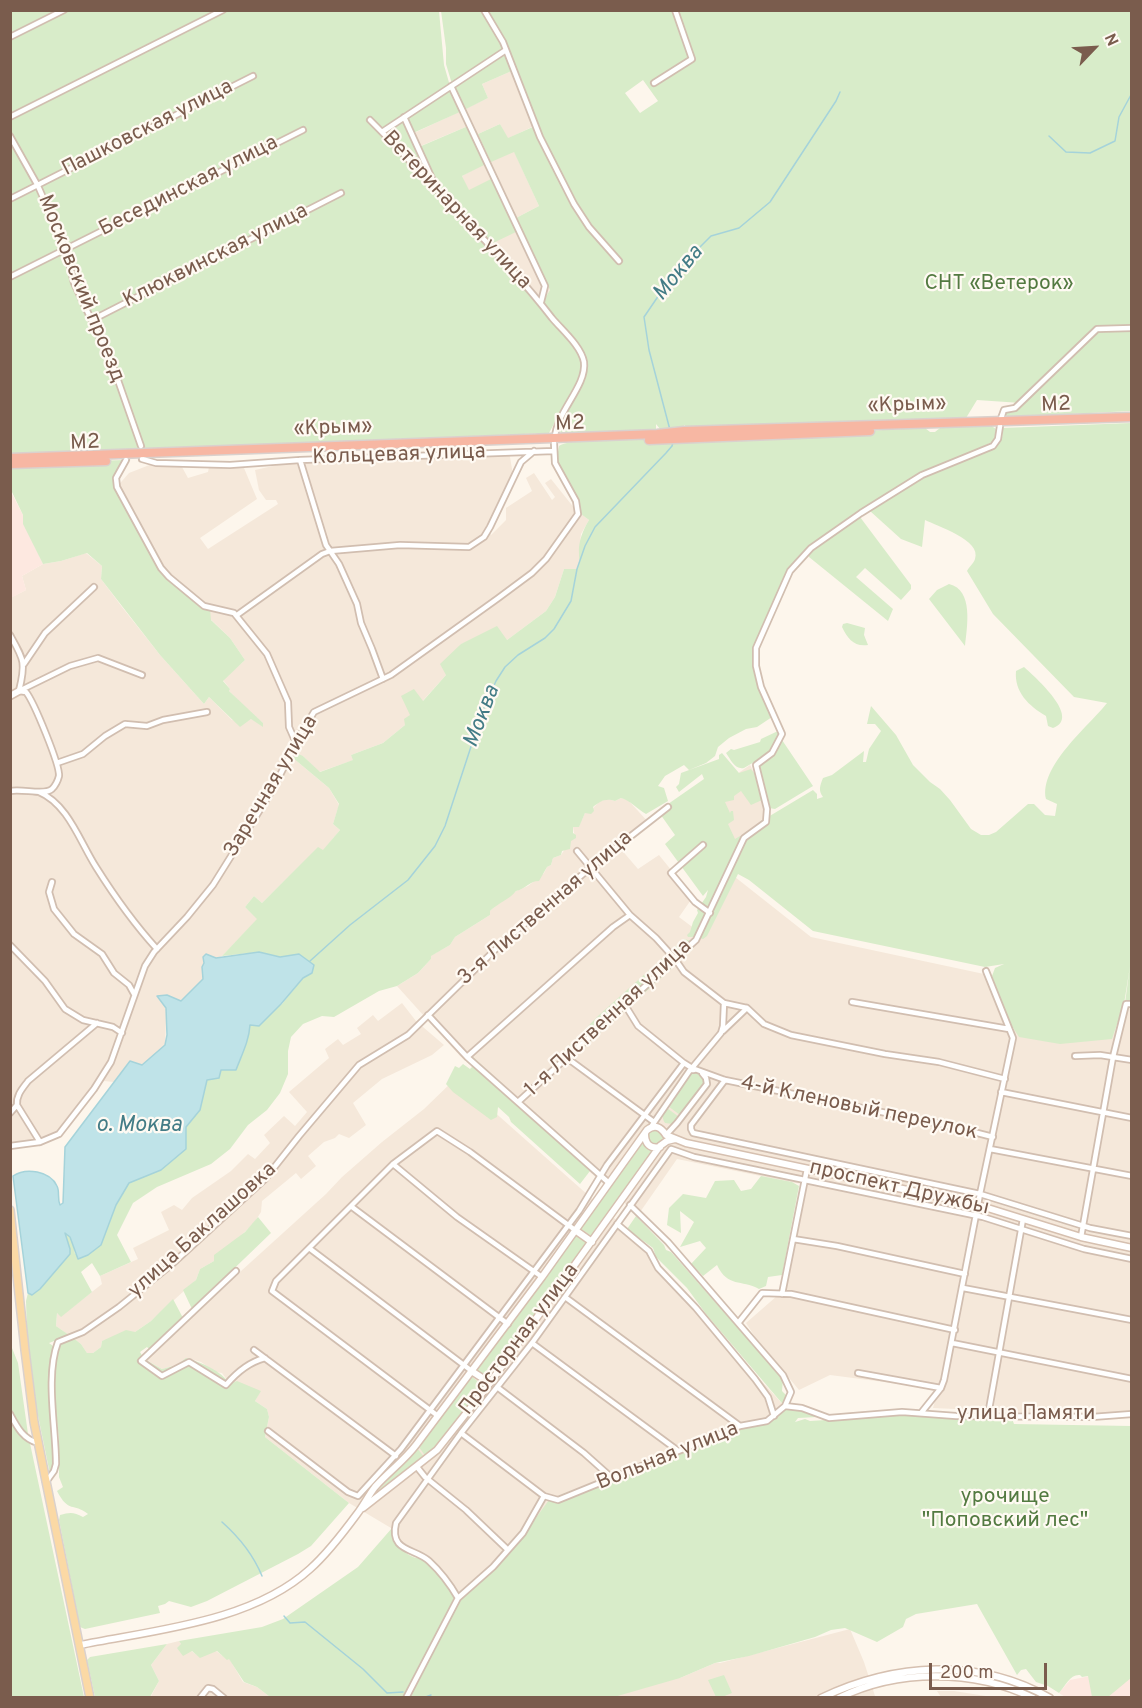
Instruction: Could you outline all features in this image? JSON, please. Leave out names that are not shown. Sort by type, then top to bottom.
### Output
[{"type":"highway","name":"«Крым»","points":[[10,458],[657,434],[684,431],[1131,419]]},
{"type":"highway","name":"М2","points":[[10,464],[554,444],[1000,424]]},
{"type":"main road","points":[[10,696],[19,691]]},
{"type":"main road","points":[[662,1145],[666,1135],[663,1130],[652,1124],[645,1134],[648,1146],[654,1148],[662,1145],[670,1139],[677,1140]]},
{"type":"main road","name":"Просторная улица","points":[[80,1645],[204,1620],[257,1602],[291,1584],[312,1568],[403,1461],[473,1372],[645,1134]]},
{"type":"main road","name":"проспект Дружбы","points":[[666,1135],[677,1140],[978,1205],[1081,1237],[1131,1248]]},
{"type":"main road","name":"Просторная улица","points":[[375,1494],[417,1467],[436,1450],[490,1383],[662,1145]]},
{"type":"main road","points":[[10,1210],[21,1317],[38,1443],[90,1698]]},
{"type":"main road","points":[[575,1230],[592,1242]]},
{"type":"main road","points":[[473,1372],[490,1383]]},
{"type":"main road","points":[[821,1698],[861,1680],[910,1670],[946,1669],[977,1672],[1011,1680],[1050,1698]]},
{"type":"main road","points":[[839,1698],[881,1683],[911,1677],[942,1676],[992,1683],[1033,1698]]},
{"type":"street","points":[[10,37],[64,10]]},
{"type":"street","points":[[10,117],[223,10]]},
{"type":"street","points":[[484,10],[506,50],[555,170],[589,227],[619,261]]},
{"type":"street","points":[[654,83],[692,59],[675,10]]},
{"type":"street","points":[[382,132],[506,50]]},
{"type":"street","name":"Пашковская улица","points":[[10,199],[254,76]]},
{"type":"street","points":[[452,86],[545,286],[541,302]]},
{"type":"street","points":[[404,117],[436,189]]},
{"type":"street","name":"Ветеринарная улица","points":[[370,120],[541,302],[578,349],[584,362],[579,382],[555,427],[554,444]]},
{"type":"street","name":"Бесединская улица","points":[[10,277],[303,130]]},
{"type":"street","name":"Московский проезд","points":[[10,136],[38,186],[66,250],[74,283],[113,366],[141,446]]},
{"type":"street","name":"Клюквинская улица","points":[[92,321],[341,193]]},
{"type":"street","points":[[1000,424],[1004,410],[1015,408],[1097,329],[1131,328]]},
{"type":"street","name":"1-я Лиственная улица","points":[[519,1102],[696,940],[744,838],[766,822],[766,809],[756,765],[772,753],[782,734],[761,687],[756,666],[756,648],[790,571],[811,548],[871,506],[933,470],[993,446],[998,439],[1000,424]]},
{"type":"street","name":"Кольцевая улица","points":[[382,679],[361,623],[357,604],[339,564],[326,545],[300,460],[534,451],[554,444]]},
{"type":"street","name":"Заречная улица","points":[[10,1146],[40,1142],[59,1134],[88,1097],[111,1062],[145,966],[156,949],[187,917],[213,885],[273,789],[314,712],[391,675],[531,573],[546,559],[578,514],[574,496],[558,472],[554,444]]},
{"type":"street","points":[[237,615],[322,554],[330,551],[400,545],[469,547],[484,537],[521,462],[534,451]]},
{"type":"street","points":[[142,459],[156,463],[230,465],[300,460]]},
{"type":"street","points":[[126,460],[116,478],[117,487],[161,568],[204,606],[230,611],[237,615],[267,654],[288,702],[288,727],[296,743]]},
{"type":"street","points":[[19,691],[24,664],[45,633],[94,587]]},
{"type":"street","points":[[10,635],[24,664]]},
{"type":"street","points":[[19,691],[45,677],[98,658],[142,675]]},
{"type":"street","points":[[19,691],[26,692],[33,704],[57,764],[59,775],[54,787],[39,792]]},
{"type":"street","points":[[57,764],[83,754],[105,736],[125,724],[147,726],[164,720],[207,712]]},
{"type":"street","points":[[10,791],[19,789],[39,792],[53,799],[109,886],[156,949]]},
{"type":"street","name":"3-я Лиственная улица","points":[[412,1031],[502,944],[590,868],[668,807]]},
{"type":"street","points":[[703,845],[671,873],[695,902],[710,913]]},
{"type":"street","points":[[577,851],[630,915],[656,938],[689,978],[724,1004],[747,1008],[764,1024],[791,1035],[885,1054],[939,1062],[1005,1079]]},
{"type":"street","points":[[52,882],[49,892],[54,909],[74,934],[102,954],[114,973],[129,985],[135,995]]},
{"type":"street","points":[[467,1056],[604,935],[630,915]]},
{"type":"street","points":[[10,945],[45,981],[65,1009],[83,1020],[113,1027],[122,1033]]},
{"type":"street","points":[[630,1205],[668,1242],[739,1322],[788,1382],[791,1392],[785,1407],[802,1408],[828,1418],[902,1412],[921,1413],[941,1388],[955,1330],[980,1194],[1013,1038],[986,971]]},
{"type":"street","points":[[852,1002],[1009,1029]]},
{"type":"street","points":[[721,1033],[724,1004]]},
{"type":"street","points":[[1081,1237],[1113,1057],[1129,1004]]},
{"type":"street","points":[[625,1005],[638,1026],[691,1069],[701,1072],[706,1078],[707,1084],[666,1135]]},
{"type":"street","points":[[567,1058],[652,1124],[691,1069],[721,1033],[747,1008]]},
{"type":"street","points":[[428,1015],[467,1056],[609,1183]]},
{"type":"street","points":[[40,1142],[18,1105],[20,1092],[28,1081],[97,1023]]},
{"type":"street","name":"улица Баклашовка","points":[[46,1482],[56,1464],[52,1392],[54,1351],[58,1342],[83,1332],[171,1265],[265,1179],[359,1065],[412,1031]]},
{"type":"street","points":[[1075,1056],[1100,1055],[1131,1060]]},
{"type":"street","points":[[268,1431],[355,1497],[358,1496],[396,1456],[568,1225],[600,1175],[684,1063]]},
{"type":"street","name":"4-й Кленовый переулок","points":[[691,1069],[725,1080],[950,1126],[993,1137]]},
{"type":"street","points":[[725,1080],[692,1125],[693,1133],[980,1194],[1083,1226],[1131,1236]]},
{"type":"street","points":[[1001,1092],[1131,1118]]},
{"type":"street","points":[[10,1113],[18,1105]]},
{"type":"street","points":[[438,1416],[272,1291],[276,1281],[393,1164],[437,1131],[470,1152],[575,1230]]},
{"type":"street","points":[[458,1598],[449,1582],[427,1558],[412,1553],[396,1539],[394,1530],[396,1523],[461,1433],[532,1343],[677,1140]]},
{"type":"street","points":[[671,1149],[694,1157],[976,1216],[1022,1228],[1084,1249],[1131,1259]]},
{"type":"street","points":[[990,1149],[1131,1176]]},
{"type":"street","points":[[393,1164],[458,1217],[542,1277]]},
{"type":"street","points":[[782,1294],[807,1169]]},
{"type":"street","points":[[352,1207],[508,1324]]},
{"type":"street","points":[[988,1415],[1023,1220]]},
{"type":"street","points":[[617,1224],[649,1251],[658,1268],[696,1308],[756,1379],[768,1397],[774,1416]]},
{"type":"street","points":[[793,1239],[837,1246],[965,1274]]},
{"type":"street","points":[[592,1242],[600,1248]]},
{"type":"street","points":[[309,1248],[473,1372]]},
{"type":"street","points":[[236,1271],[141,1361],[162,1376],[189,1362],[226,1385],[247,1366],[265,1358]]},
{"type":"street","points":[[963,1288],[1131,1320]]},
{"type":"street","points":[[739,1322],[762,1293],[782,1294],[888,1314],[955,1330]]},
{"type":"street","points":[[565,1296],[740,1426]]},
{"type":"street","points":[[532,1343],[677,1450]]},
{"type":"street","points":[[952,1343],[1131,1379]]},
{"type":"street","points":[[254,1350],[403,1461]]},
{"type":"street","points":[[858,1373],[941,1388]]},
{"type":"street","points":[[490,1383],[584,1453],[612,1478]]},
{"type":"street","name":"Вольная улица","points":[[544,1496],[558,1500],[740,1426],[760,1424],[785,1407]]},
{"type":"street","name":"улица Памяти","points":[[921,1413],[956,1416],[1092,1418],[1131,1414]]},
{"type":"street","points":[[10,1414],[22,1434],[27,1439],[38,1443]]},
{"type":"street","points":[[406,1698],[458,1598],[493,1567],[508,1550],[529,1524],[544,1496],[461,1433]]},
{"type":"street","points":[[417,1467],[508,1550]]},
{"type":"street","points":[[200,1698],[205,1690],[213,1689],[224,1698]]},
{"type":"shaded area","points":[[516,69],[536,125],[507,139],[500,124],[478,134],[514,151],[539,206],[516,218],[550,290],[541,306],[488,247],[462,176],[486,163],[468,126],[416,148],[410,135],[488,98],[482,84]]},
{"type":"shaded area","points":[[509,451],[514,481],[490,532],[491,535],[506,520],[506,508],[532,491],[526,478],[534,473],[552,500],[555,497],[545,483],[551,479],[575,509],[589,520],[581,534],[580,561],[577,569],[564,569],[555,597],[546,611],[507,640],[461,644],[446,675],[410,715],[405,725],[383,743],[351,755],[354,760],[319,772],[303,756],[293,758],[329,788],[339,805],[333,824],[340,830],[323,851],[318,848],[262,903],[254,896],[245,907],[258,919],[222,956],[204,963],[203,979],[181,1001],[167,995],[157,997],[166,1007],[165,1046],[160,1051],[142,1066],[130,1061],[114,1082],[104,1081],[63,1132],[49,1141],[11,1149],[10,598],[26,590],[22,576],[43,564],[86,553],[102,566],[101,579],[122,607],[160,655],[204,704],[209,697],[232,720],[251,719],[263,723],[229,691],[230,689],[223,680],[245,660],[230,638],[168,578],[115,489],[129,473],[152,464],[182,467],[188,478],[208,472],[209,467],[244,468],[257,499],[200,538],[208,549],[278,504],[276,500],[266,500],[259,490],[255,470],[300,460]]},
{"type":"shaded area","points":[[10,490],[43,564],[22,576],[26,590],[11,598]]},
{"type":"shaded area","points":[[750,765],[767,794],[773,825],[743,852],[718,819],[711,792]]},
{"type":"shaded area","points":[[621,798],[628,800],[650,824],[620,848],[638,869],[659,855],[693,897],[679,917],[703,935],[735,877],[811,937],[984,974],[1010,1028],[1052,1039],[1113,1035],[1126,1004],[1131,1004],[1131,1417],[933,1408],[938,1389],[830,1375],[799,1390],[746,1323],[785,1289],[807,1184],[677,1159],[638,1215],[460,1056],[397,986],[418,973],[431,959],[430,956],[450,945],[455,937],[490,915],[490,911],[499,903],[528,886],[544,873],[551,865],[553,858],[561,855],[571,840],[575,838],[573,827],[579,826],[585,813],[600,801],[608,799],[615,801]]},
{"type":"shaded area","points":[[402,1003],[416,1021],[444,1045],[432,1055],[382,1079],[353,1103],[366,1125],[349,1138],[339,1134],[324,1142],[308,1156],[316,1166],[301,1179],[296,1173],[262,1201],[261,1212],[254,1223],[214,1261],[200,1269],[196,1280],[151,1321],[135,1332],[102,1341],[101,1347],[93,1353],[87,1353],[81,1344],[56,1326],[57,1313],[61,1316],[102,1284],[100,1276],[138,1259],[133,1248],[169,1230],[161,1212],[174,1205],[182,1210],[192,1198],[231,1171],[248,1154],[255,1159],[270,1143],[264,1135],[284,1116],[295,1126],[307,1112],[289,1092],[329,1058],[325,1049],[338,1039],[343,1045],[361,1034],[357,1028],[373,1015],[378,1021]]},
{"type":"shaded area","points":[[456,1078],[650,1250],[660,1268],[786,1408],[762,1425],[740,1428],[676,1455],[550,1500],[510,1553],[459,1601],[454,1598],[450,1586],[419,1557],[413,1557],[398,1545],[392,1537],[391,1528],[349,1503],[265,1437],[269,1417],[267,1409],[255,1401],[260,1391],[230,1384],[222,1373],[216,1372],[201,1362],[187,1358],[177,1365],[162,1369],[144,1359],[342,1177],[424,1109]]},
{"type":"shaded area","points":[[850,1629],[875,1696],[871,1698],[607,1698],[657,1677],[680,1678],[715,1663]]},
{"type":"shaded area","points":[[179,1641],[200,1657],[216,1651],[227,1659],[229,1658],[243,1682],[257,1687],[270,1697],[150,1698],[159,1681],[151,1665],[167,1644]]},
{"type":"shaded area","points":[[1131,1668],[1131,1697],[1065,1697],[1059,1693],[1070,1680]]},
{"type":"shaded area","points":[[937,1691],[954,1691],[992,1697],[941,1697]]},
{"type":"green space","points":[[10,11],[439,11],[444,65],[450,86],[382,131],[541,306],[580,356],[582,368],[576,383],[549,433],[11,454]]},
{"type":"green space","points":[[441,11],[483,11],[503,44],[504,50],[452,84],[446,64]]},
{"type":"green space","name":"СНТ «Ветерок»","points":[[485,11],[1131,11],[1131,411],[1007,417],[1004,413],[1021,403],[977,400],[966,418],[685,428],[685,425],[680,428],[660,429],[656,424],[656,429],[652,430],[562,433],[558,425],[580,383],[585,362],[543,301],[550,290],[516,218],[539,206],[514,152],[491,162],[478,134],[500,124],[508,138],[535,126],[554,171],[573,205],[541,138],[516,69]],"holes":[[[643,80],[658,101],[640,113],[625,93]]]},
{"type":"green space","points":[[506,54],[514,70],[482,84],[488,98],[464,110],[454,86]]},
{"type":"green space","points":[[451,88],[462,111],[411,134],[408,116]]},
{"type":"green space","points":[[403,120],[404,122],[431,181],[385,132]]},
{"type":"green space","points":[[468,126],[486,164],[462,176],[469,190],[493,178],[518,231],[491,244],[438,188],[419,147]]},
{"type":"green space","points":[[1131,423],[1132,1004],[1125,1003],[1130,966],[1124,1004],[1112,1039],[1060,1044],[1019,1037],[1010,1023],[992,976],[995,968],[1004,964],[985,967],[813,931],[749,880],[738,874],[707,936],[703,939],[699,938],[744,841],[768,817],[813,790],[817,794],[817,799],[823,797],[820,788],[823,778],[832,775],[864,751],[863,762],[866,762],[869,749],[881,731],[875,724],[867,724],[871,706],[896,735],[913,765],[950,800],[971,829],[981,835],[996,832],[1028,804],[1034,804],[1045,815],[1055,816],[1057,804],[1046,799],[1046,786],[1050,773],[1057,760],[1107,703],[1074,697],[993,614],[967,571],[974,560],[975,552],[965,540],[925,520],[922,547],[901,539],[870,511],[932,473],[998,445],[1002,438],[1003,428]]},
{"type":"green space","points":[[990,425],[996,429],[994,441],[930,468],[899,486],[829,532],[804,551],[793,563],[780,585],[754,648],[753,666],[756,678],[772,717],[757,727],[746,729],[729,738],[718,747],[715,756],[706,763],[689,770],[684,765],[665,776],[658,786],[664,788],[668,801],[646,814],[621,798],[598,803],[593,807],[594,811],[591,814],[585,813],[579,827],[573,827],[576,838],[571,841],[570,849],[562,851],[561,855],[553,858],[551,865],[547,867],[539,881],[516,891],[490,911],[490,915],[455,937],[450,945],[431,956],[431,959],[418,973],[397,986],[379,991],[334,1017],[322,1016],[303,1024],[291,1037],[288,1051],[288,1074],[280,1093],[267,1110],[248,1125],[230,1149],[211,1164],[157,1187],[133,1203],[117,1235],[131,1262],[100,1276],[92,1263],[81,1272],[92,1292],[61,1317],[57,1313],[56,1326],[69,1335],[49,1343],[53,1346],[55,1465],[50,1474],[37,1411],[27,1332],[28,1293],[32,1295],[40,1289],[70,1249],[65,1234],[74,1245],[75,1254],[101,1245],[116,1205],[129,1183],[161,1170],[186,1127],[200,1110],[207,1080],[220,1070],[236,1069],[247,1042],[250,1025],[282,1004],[303,978],[299,954],[280,957],[259,952],[222,956],[257,919],[245,907],[254,896],[262,903],[318,847],[323,850],[340,830],[333,824],[339,804],[329,788],[293,758],[296,753],[303,756],[320,772],[353,760],[351,755],[383,743],[405,725],[404,719],[410,715],[401,696],[414,689],[423,701],[446,675],[440,664],[461,644],[497,626],[507,640],[546,611],[555,597],[564,569],[577,569],[580,541],[589,520],[581,514],[577,501],[556,463],[559,446],[565,443],[592,440],[739,437],[925,428],[930,432],[935,432],[940,428]]},
{"type":"green space","points":[[124,460],[115,475],[115,489],[161,569],[210,609],[211,620],[230,638],[245,660],[223,681],[230,689],[229,691],[263,723],[263,727],[251,719],[240,727],[209,697],[204,704],[160,655],[101,579],[102,566],[87,553],[43,564],[23,524],[23,515],[11,490],[11,464]]},
{"type":"green space","points":[[860,517],[911,585],[911,589],[901,600],[865,568],[856,577],[893,609],[888,621],[809,557],[809,552],[829,536]]},
{"type":"green space","points":[[949,584],[957,588],[966,601],[965,646],[929,599],[937,590]]},
{"type":"green space","points":[[847,623],[865,628],[864,635],[868,645],[859,645],[849,638],[842,627]]},
{"type":"green space","points":[[1024,667],[1046,688],[1059,707],[1062,716],[1061,723],[1053,728],[1048,726],[1046,716],[1034,708],[1020,692],[1016,671]]},
{"type":"green space","points":[[778,731],[780,735],[771,752],[744,768],[736,766],[726,753],[731,749],[760,742],[761,739]]},
{"type":"green space","points":[[782,740],[813,786],[775,809],[769,808],[758,767],[771,757]]},
{"type":"green space","points":[[722,753],[739,773],[751,769],[762,800],[751,805],[741,791],[734,796],[734,800],[725,802],[730,813],[733,811],[734,820],[728,824],[735,839],[742,837],[696,937],[688,937],[698,913],[697,910],[708,890],[703,896],[665,844],[675,835],[658,811],[704,779],[702,774],[679,792],[676,787],[679,784],[681,773],[719,759]]},
{"type":"green space","points":[[684,939],[695,945],[692,950],[566,1064],[561,1054],[598,1016]]},
{"type":"green space","points":[[471,1055],[515,1096],[520,1107],[590,1171],[580,1184],[511,1122],[498,1107],[497,1117],[491,1120],[453,1092],[446,1084],[455,1066],[459,1068],[463,1064],[470,1069],[472,1067],[466,1058]]},
{"type":"green space","points":[[694,1072],[700,1074],[704,1079],[703,1083],[680,1115],[668,1106]]},
{"type":"green space","points":[[667,1108],[679,1117],[673,1124],[664,1121],[663,1115]]},
{"type":"green space","points":[[655,1129],[663,1137],[655,1145],[647,1137]]},
{"type":"green space","points":[[642,1142],[647,1148],[655,1150],[593,1237],[580,1228]]},
{"type":"green space","points":[[761,1176],[792,1182],[799,1186],[782,1275],[768,1277],[766,1286],[759,1289],[730,1280],[717,1265],[703,1276],[691,1264],[706,1248],[700,1241],[680,1247],[694,1222],[680,1211],[681,1233],[667,1225],[669,1208],[683,1194],[706,1198],[715,1181],[734,1180],[741,1191],[751,1189]]},
{"type":"green space","name":"урочище \"Поповский лес\"","points":[[636,1216],[664,1245],[666,1250],[671,1252],[783,1379],[782,1391],[788,1397],[787,1402],[817,1417],[798,1418],[795,1422],[805,1419],[810,1421],[920,1414],[1011,1416],[1014,1424],[1131,1426],[1131,1678],[1108,1697],[1092,1697],[1088,1676],[1073,1676],[1059,1693],[1036,1682],[1026,1669],[1021,1670],[1017,1675],[977,1604],[916,1614],[906,1619],[903,1627],[877,1642],[845,1628],[831,1630],[815,1637],[749,1656],[715,1663],[680,1678],[614,1697],[410,1698],[422,1670],[459,1601],[510,1553],[549,1500],[621,1476],[740,1428],[762,1425],[786,1408],[706,1314],[687,1288],[656,1257],[653,1248],[627,1229]]},
{"type":"green space","points":[[258,1217],[271,1233],[192,1309],[183,1290],[196,1280],[200,1269],[214,1261],[214,1255],[245,1232]]},
{"type":"green space","points":[[575,1235],[588,1243],[525,1331],[522,1330],[524,1332],[491,1377],[488,1378],[478,1373],[478,1369]]},
{"type":"green space","points":[[173,1299],[183,1318],[150,1350],[147,1347],[140,1352],[144,1359],[162,1369],[177,1365],[186,1358],[211,1368],[230,1384],[237,1381],[261,1391],[255,1401],[267,1409],[269,1417],[265,1437],[349,1503],[311,1546],[207,1601],[191,1607],[169,1601],[158,1606],[160,1613],[85,1629],[80,1627],[59,1520],[60,1515],[67,1513],[83,1517],[88,1514],[65,1503],[57,1491],[63,1487],[59,1477],[59,1439],[54,1393],[56,1350],[61,1342],[72,1337],[87,1353],[93,1353],[101,1347],[102,1341],[126,1330],[135,1332],[151,1321]]},
{"type":"green space","points":[[10,1343],[18,1363],[28,1434],[84,1697],[11,1697]]},
{"type":"green space","points":[[472,1377],[484,1386],[426,1457],[419,1447]]},
{"type":"green space","points":[[417,1448],[425,1458],[377,1492]]},
{"type":"green space","points":[[392,1528],[401,1549],[415,1558],[424,1559],[439,1572],[454,1598],[404,1697],[270,1697],[257,1687],[244,1682],[229,1659],[227,1660],[217,1651],[200,1658],[192,1651],[183,1656],[177,1648],[181,1644],[179,1641],[262,1627],[283,1619],[358,1567]]},
{"type":"green space","points":[[167,1644],[151,1665],[159,1681],[150,1697],[95,1697],[87,1660],[90,1657]]},
{"type":"green space","points":[[724,1675],[732,1693],[716,1697],[708,1680]]},
{"type":"water","name":"о. Моква","points":[[259,952],[280,957],[299,954],[314,965],[312,973],[303,978],[259,1026],[250,1025],[247,1042],[236,1070],[221,1070],[219,1078],[207,1080],[200,1110],[186,1127],[186,1149],[161,1170],[129,1183],[116,1205],[101,1245],[78,1259],[70,1237],[65,1233],[70,1254],[40,1289],[32,1295],[28,1293],[13,1176],[31,1171],[49,1177],[57,1186],[60,1205],[63,1203],[65,1147],[130,1061],[142,1065],[165,1045],[166,1008],[157,996],[167,995],[181,1001],[203,979],[203,957],[206,954],[216,958]]},
{"type":"waterway","name":"Моква","points":[[670,430],[649,350],[644,317],[674,273],[711,236],[739,228],[770,202],[840,92]]},
{"type":"waterway","points":[[1049,136],[1066,152],[1090,153],[1115,141],[1119,117],[1132,93]]},
{"type":"waterway","name":"Моква","points":[[310,961],[350,925],[408,880],[435,846],[445,826],[482,713],[496,681],[505,667],[518,655],[545,638],[554,629],[571,601],[577,569],[595,527],[666,453],[673,442]]},
{"type":"waterway","points":[[222,1522],[245,1547],[262,1576]]},
{"type":"waterway","points":[[284,1616],[290,1623],[305,1622],[363,1669],[387,1693],[403,1692]]},
{"type":"waterway","points":[[423,1698],[431,1695]]}]
